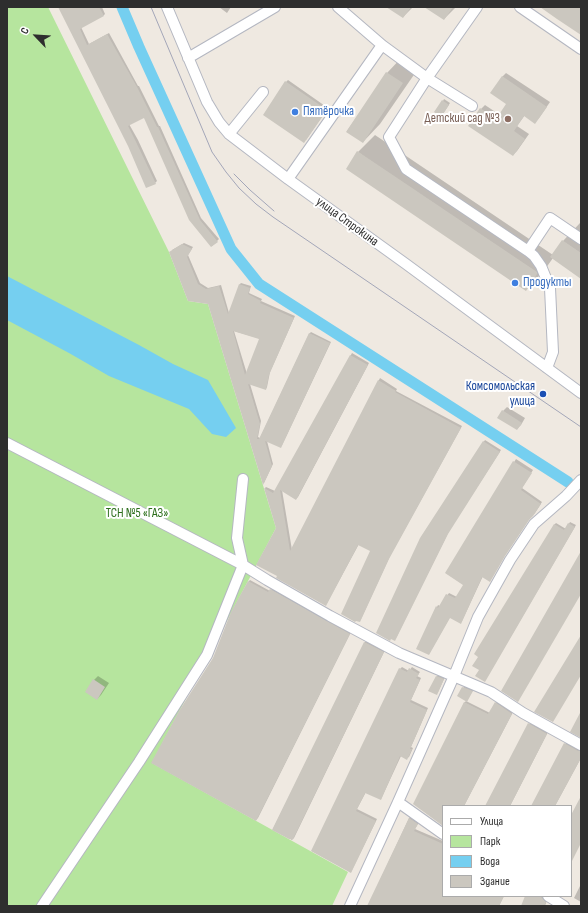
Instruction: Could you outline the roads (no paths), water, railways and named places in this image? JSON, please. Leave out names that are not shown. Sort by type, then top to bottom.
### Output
[{"type":"street","name":"улица Строкина","points":[[167,7],[207,102],[219,122],[229,134],[581,393]]},
{"type":"street","points":[[188,58],[275,7]]},
{"type":"street","points":[[338,7],[382,45],[427,78],[472,106]]},
{"type":"street","points":[[477,7],[427,78],[389,137],[406,169],[528,251],[534,256],[541,266],[550,288],[553,352],[547,368]]},
{"type":"street","points":[[520,7],[581,49]]},
{"type":"street","points":[[288,178],[382,45]]},
{"type":"street","points":[[229,134],[263,92]]},
{"type":"street","points":[[528,251],[550,218],[581,239]]},
{"type":"street","points":[[7,442],[243,565],[267,580],[399,653],[491,692],[523,713],[581,745]]},
{"type":"street","points":[[42,906],[139,762],[207,655],[243,565],[236,538],[242,479]]},
{"type":"street","points":[[350,906],[454,676],[478,616],[510,560],[534,524],[566,496],[581,480]]},
{"type":"street","points":[[398,802],[442,833]]},
{"type":"street","points":[[550,897],[564,906]]},
{"type":"water","points":[[7,276],[173,364],[208,380],[236,428],[226,437],[212,434],[189,409],[109,376],[7,320]]},
{"type":"waterway","points":[[122,7],[231,249],[259,284],[568,482]]},
{"type":"tram line","points":[[151,7],[212,152],[239,188],[273,217],[581,427]]},
{"type":"tram line","points":[[234,174],[274,211]]},
{"type":"place","name":"Пятёрочка","points":[[295,112]]},
{"type":"place","name":"Детский сад №3","points":[[508,119]]},
{"type":"place","name":"Продукты","points":[[515,283]]},
{"type":"place","name":"Комсомольская улица","points":[[543,394]]},
{"type":"park label","name":"ТСН №5 «ГАЗ»","points":[[137,514]]}]
